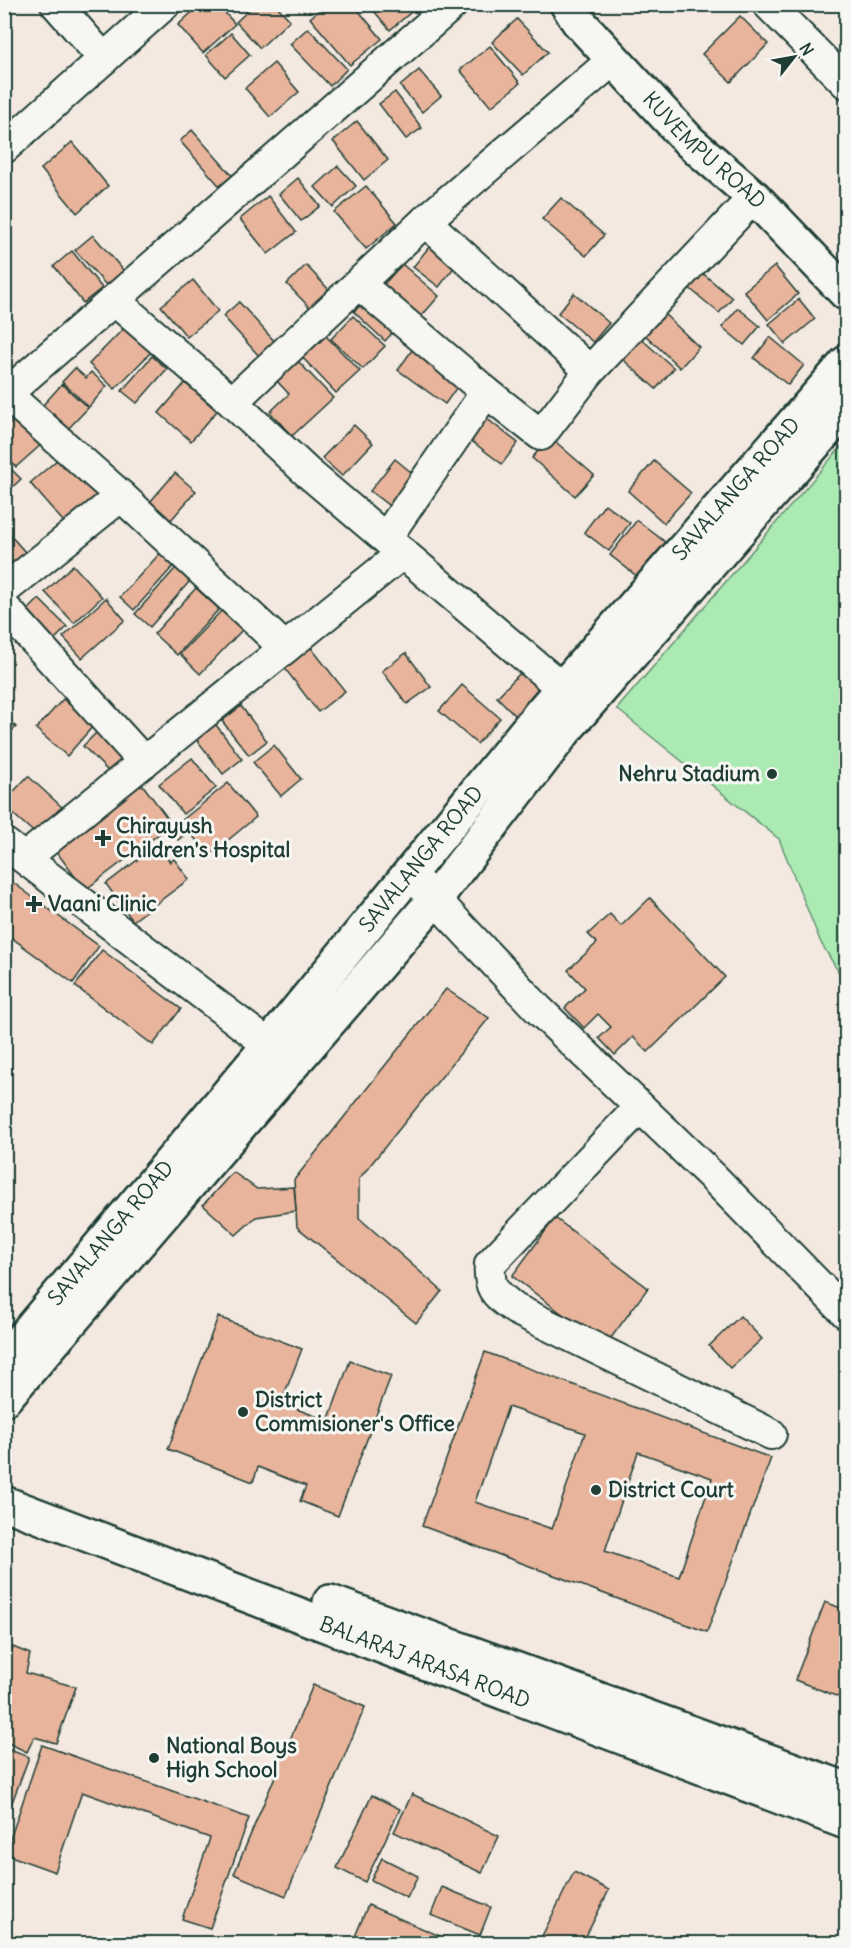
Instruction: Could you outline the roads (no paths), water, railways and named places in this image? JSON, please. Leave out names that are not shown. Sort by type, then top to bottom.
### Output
[{"type":"main road","name":"KUVEMPU ROAD","points":[[567,4],[578,21],[690,142],[754,197],[846,293]]},
{"type":"main road","name":"SAVALANGA ROAD","points":[[4,1360],[269,1045],[562,688],[846,363]]},
{"type":"main road","name":"SAVALANGA ROAD","points":[[4,1399],[435,899],[567,728],[846,408]]},
{"type":"main road","name":"BALARAJ ARASA ROAD","points":[[6,1499],[846,1789]]},
{"type":"main road","name":"BALARAJ ARASA ROAD","points":[[6,1499],[846,1822]]},
{"type":"street","points":[[56,4],[104,59]]},
{"type":"street","points":[[4,148],[165,4]]},
{"type":"street","points":[[285,648],[122,496],[5,395],[453,4]]},
{"type":"street","points":[[768,4],[846,83]]},
{"type":"street","points":[[232,402],[425,221],[613,60]]},
{"type":"street","points":[[359,284],[486,392],[541,435],[590,371],[754,197]]},
{"type":"street","points":[[425,221],[590,371]]},
{"type":"street","points":[[114,300],[232,402],[307,472],[562,688]]},
{"type":"street","points":[[269,1045],[15,850],[144,762],[285,648],[394,546],[486,392]]},
{"type":"street","points":[[4,590],[122,496]]},
{"type":"street","points":[[4,607],[144,762]]},
{"type":"street","points":[[410,875],[538,1009],[712,1176],[846,1313]]},
{"type":"street","points":[[640,1107],[490,1264],[489,1280],[497,1296],[515,1309],[771,1434]]},
{"type":"place","name":"Nehru Stadium","points":[[772,774]]},
{"type":"place","name":"Chirayush Children's Hospital","points":[[103,838]]},
{"type":"place","name":"Vaani Clinic","points":[[34,904]]},
{"type":"place","name":"District Commisioner's Office","points":[[243,1412]]},
{"type":"place","name":"District Court","points":[[596,1490]]},
{"type":"place","name":"National Boys High School","points":[[154,1758]]}]
